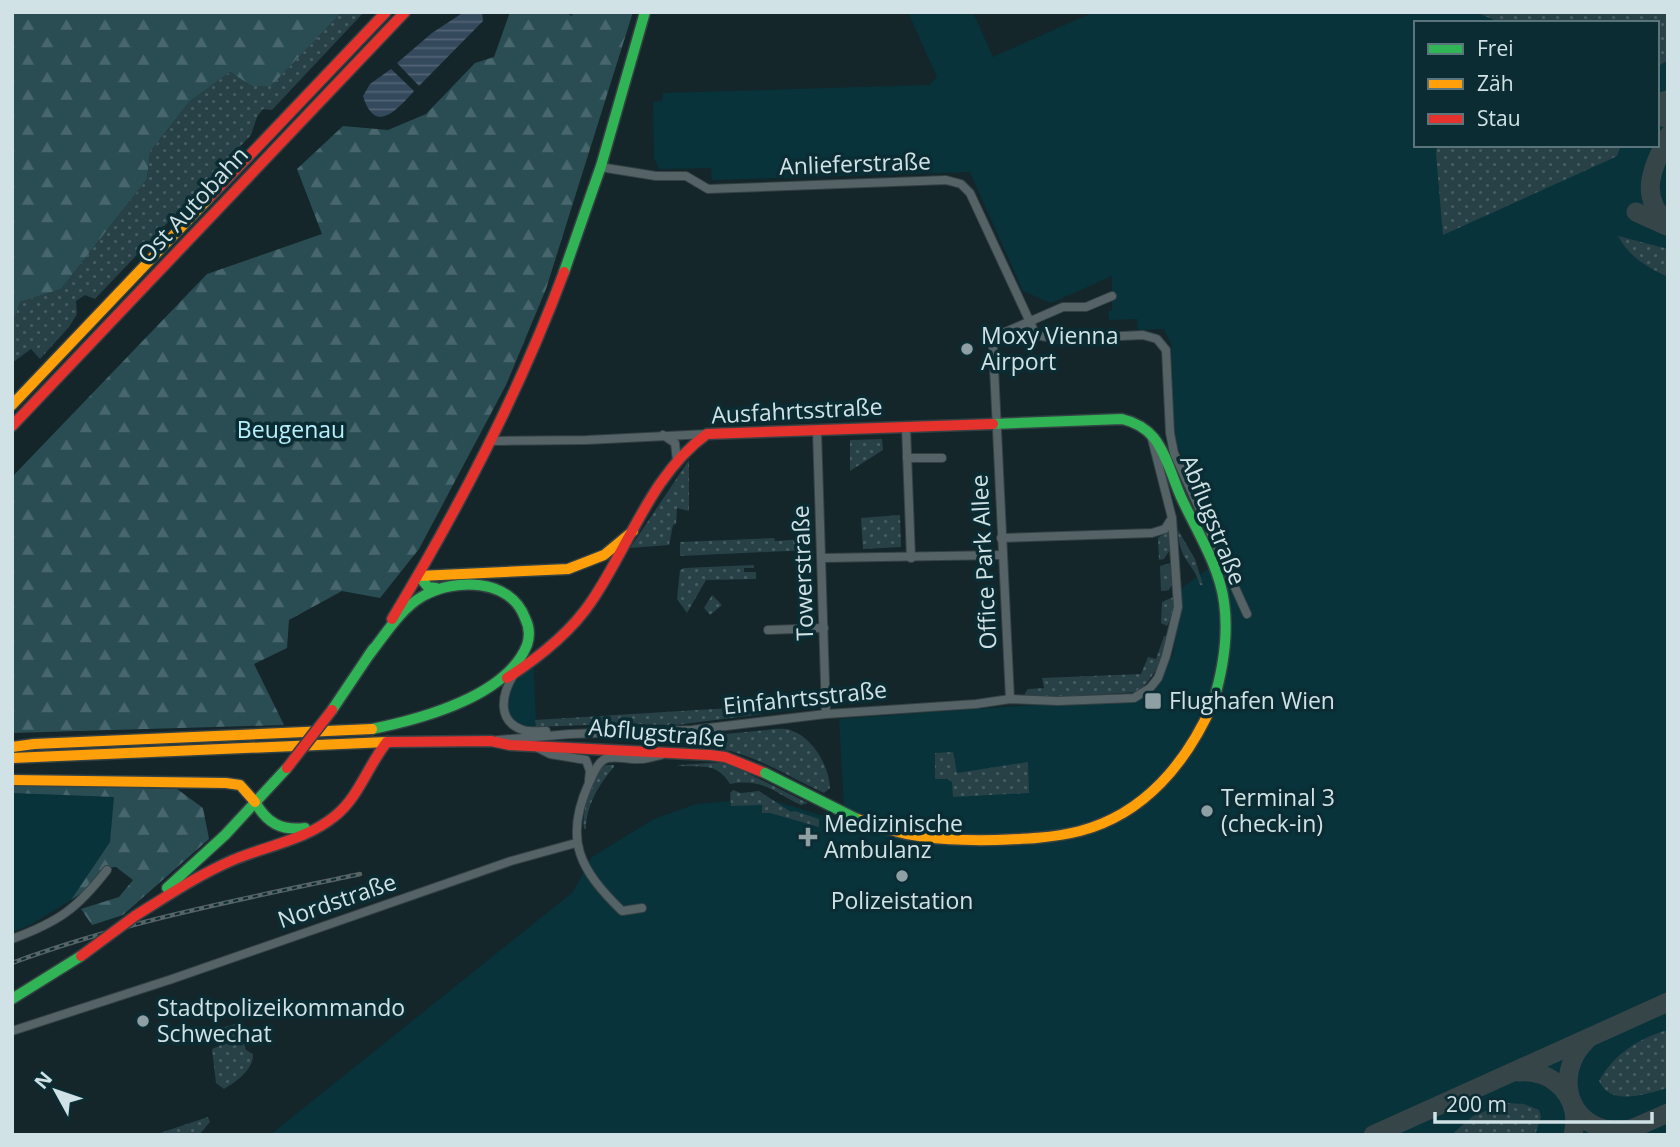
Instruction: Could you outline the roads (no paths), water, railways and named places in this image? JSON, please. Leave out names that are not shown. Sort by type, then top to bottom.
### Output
[{"type":"main road","name":"Ost Autobahn","points":[[12,405],[386,12]]},
{"type":"main road","name":"Ost Autobahn","points":[[12,426],[405,12]]},
{"type":"main road","points":[[12,999],[81,956],[135,916],[198,861],[287,768],[332,710],[369,655],[419,576],[491,441],[538,335],[600,167],[645,12]]},
{"type":"main road","name":"Ausfahrtsstraße","points":[[480,692],[514,674],[576,621],[591,602],[677,461],[696,439],[707,434],[1122,419],[1138,423],[1152,435]]},
{"type":"main road","name":"Abflugstraße","points":[[491,741],[532,746],[725,757],[765,773],[855,818],[900,836],[924,840],[948,842],[1065,835],[1098,826],[1126,812],[1158,789],[1177,769],[1208,715],[1224,662],[1227,626],[1224,600],[1216,574],[1172,472],[1152,435]]},
{"type":"main road","points":[[419,576],[584,566],[601,558],[634,531]]},
{"type":"main road","points":[[432,552],[436,564],[452,573]]},
{"type":"main road","points":[[12,747],[361,731],[386,727],[433,713],[480,692],[501,677],[522,656],[527,643],[526,620],[514,600],[492,587],[459,584],[428,587],[419,576]]},
{"type":"main road","points":[[369,655],[406,608],[436,588]]},
{"type":"main road","points":[[12,741],[34,744]]},
{"type":"main road","name":"Einfahrtsstraße","points":[[12,758],[387,742],[491,741]]},
{"type":"main road","points":[[135,916],[184,886],[242,856],[284,842],[334,817],[353,797],[375,757],[387,742]]},
{"type":"main road","points":[[12,780],[240,785],[266,820],[274,826],[296,830],[322,825]]},
{"type":"street","name":"Anlieferstraße","points":[[600,167],[656,176],[686,176],[708,189],[946,180],[961,184],[970,193],[1028,322]]},
{"type":"street","name":"Office Park Allee","points":[[1010,699],[1000,538],[993,347],[998,336],[1063,307],[1086,307],[1112,296]]},
{"type":"street","points":[[1028,322],[1032,332],[1039,337],[1058,339],[1151,336],[1166,350],[1170,432],[1174,453],[1247,614]]},
{"type":"street","points":[[906,427],[911,558]]},
{"type":"street","name":"Towerstraße","points":[[817,430],[826,714]]},
{"type":"street","points":[[491,441],[587,440],[707,434]]},
{"type":"street","points":[[663,435],[675,443],[677,461]]},
{"type":"street","name":"Einfahrtsstraße","points":[[491,741],[570,734],[692,730],[826,714],[976,704],[1010,699],[1058,701],[1134,698],[1150,688],[1158,678],[1169,647],[1178,607],[1172,518],[1152,435]]},
{"type":"street","points":[[907,458],[942,458]]},
{"type":"street","points":[[1000,538],[1152,533],[1165,528],[1172,518]]},
{"type":"street","points":[[822,558],[1002,555]]},
{"type":"street","points":[[768,630],[824,628]]},
{"type":"street","points":[[514,674],[505,688],[502,702],[510,720],[525,731],[561,731],[570,734]]},
{"type":"street","points":[[532,746],[550,754],[586,760],[590,771],[589,785]]},
{"type":"street","points":[[642,908],[622,911],[591,878],[576,843],[576,819],[597,768],[607,758],[642,760],[665,754]]},
{"type":"street","name":"Nordstraße","points":[[12,1031],[180,976],[511,861],[576,843]]},
{"type":"street","points":[[12,939],[38,930],[75,908],[107,870]]},
{"type":"railway","points":[[12,963],[141,923],[360,874]]},
{"type":"place","name":"Moxy Vienna Airport","points":[[967,349]]},
{"type":"place","name":"Flughafen Wien","points":[[1153,701]]},
{"type":"place","name":"Terminal 3 (check-in)","points":[[1207,811]]},
{"type":"place","name":"Medizinische Ambulanz","points":[[808,837]]},
{"type":"place","name":"Polizeistation","points":[[902,876]]},
{"type":"place","name":"Stadtpolizeikommando Schwechat","points":[[143,1021]]},
{"type":"park label","name":"Beugenau","points":[[291,430]]}]
